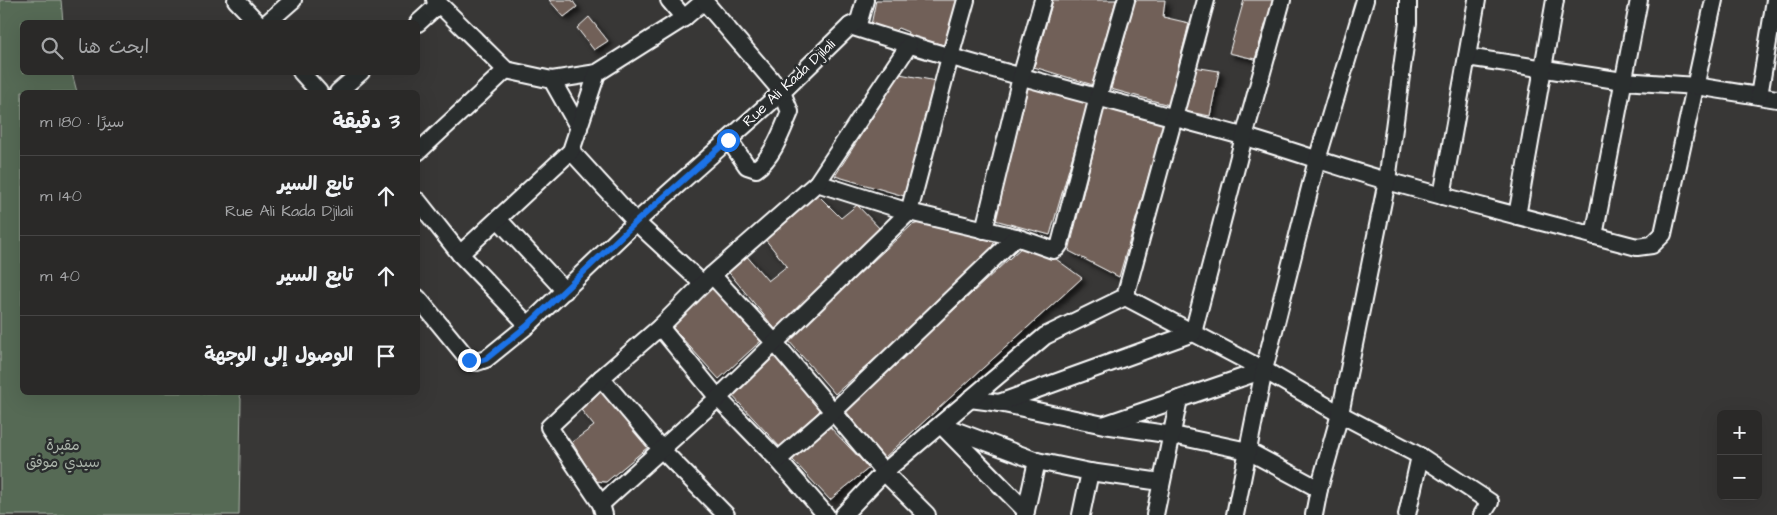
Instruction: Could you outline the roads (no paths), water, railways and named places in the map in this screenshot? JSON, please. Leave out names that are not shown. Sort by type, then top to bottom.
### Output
[{"type":"street","points":[[236,0],[255,20]]},
{"type":"street","points":[[270,20],[294,0]]},
{"type":"street","points":[[669,0],[684,18]]},
{"type":"street","points":[[420,21],[437,2],[506,70],[552,80],[597,73],[684,18],[705,0],[782,92],[790,112],[781,133],[763,164],[756,169],[747,166],[728,140]]},
{"type":"street","name":"Rue Ali Kada Djilali","points":[[420,300],[469,360],[477,362],[486,359],[528,325],[636,222],[782,92],[850,26],[859,21],[865,0]]},
{"type":"street","points":[[909,45],[817,182],[549,427],[602,509],[909,212],[966,0]]},
{"type":"street","points":[[984,230],[1021,77],[1043,0]]},
{"type":"street","points":[[817,182],[909,212],[1016,238],[1053,250],[1057,248],[1060,244],[1098,97],[1126,0]]},
{"type":"street","points":[[843,515],[884,472],[1045,336],[1125,297],[1206,0]]},
{"type":"street","points":[[1193,332],[1282,0]]},
{"type":"street","points":[[1235,515],[1264,370],[1316,160],[1365,0]]},
{"type":"street","points":[[1314,515],[1319,489],[1340,414],[1387,181],[1408,23],[1408,0]]},
{"type":"street","points":[[1442,196],[1477,0]]},
{"type":"street","points":[[1518,216],[1555,0]]},
{"type":"street","points":[[1594,236],[1639,0]]},
{"type":"street","points":[[850,26],[1021,77],[1244,136],[1387,181],[1637,247],[1652,245],[1663,234],[1714,0]]},
{"type":"street","points":[[1759,96],[1775,0]]},
{"type":"street","points":[[1467,57],[1623,81],[1696,86],[1777,100]]},
{"type":"street","points":[[420,150],[506,70]]},
{"type":"street","points":[[460,254],[571,151],[597,73]]},
{"type":"street","points":[[304,75],[317,90]]},
{"type":"street","points":[[340,90],[358,75]]},
{"type":"street","points":[[552,80],[579,128]]},
{"type":"street","points":[[571,151],[636,222],[708,280],[775,343],[884,472],[927,515]]},
{"type":"street","points":[[420,204],[460,254],[528,325]]},
{"type":"street","points":[[498,218],[565,291]]},
{"type":"street","points":[[778,460],[834,412],[1016,238]]},
{"type":"street","points":[[1125,297],[1264,370],[1340,414],[1420,456],[1490,502],[1482,515]]},
{"type":"street","points":[[660,327],[718,398],[778,460],[826,515]]},
{"type":"street","points":[[999,404],[1193,332]]},
{"type":"street","points":[[1104,425],[1264,370]]},
{"type":"street","points":[[601,378],[662,450],[720,513]]},
{"type":"street","points":[[1155,515],[1179,398]]},
{"type":"street","points":[[970,399],[1104,425],[1172,435],[1248,451],[1319,489]]},
{"type":"street","points":[[941,425],[1037,461],[1090,472],[1161,482]]},
{"type":"street","points":[[941,425],[1026,513]]},
{"type":"street","points":[[1407,515],[1420,456]]},
{"type":"street","points":[[1026,513],[1037,461]]},
{"type":"street","points":[[1081,515],[1090,472]]},
{"type":"park label","name":"مقبرة سيدي موفق","points":[[63,454]]}]
